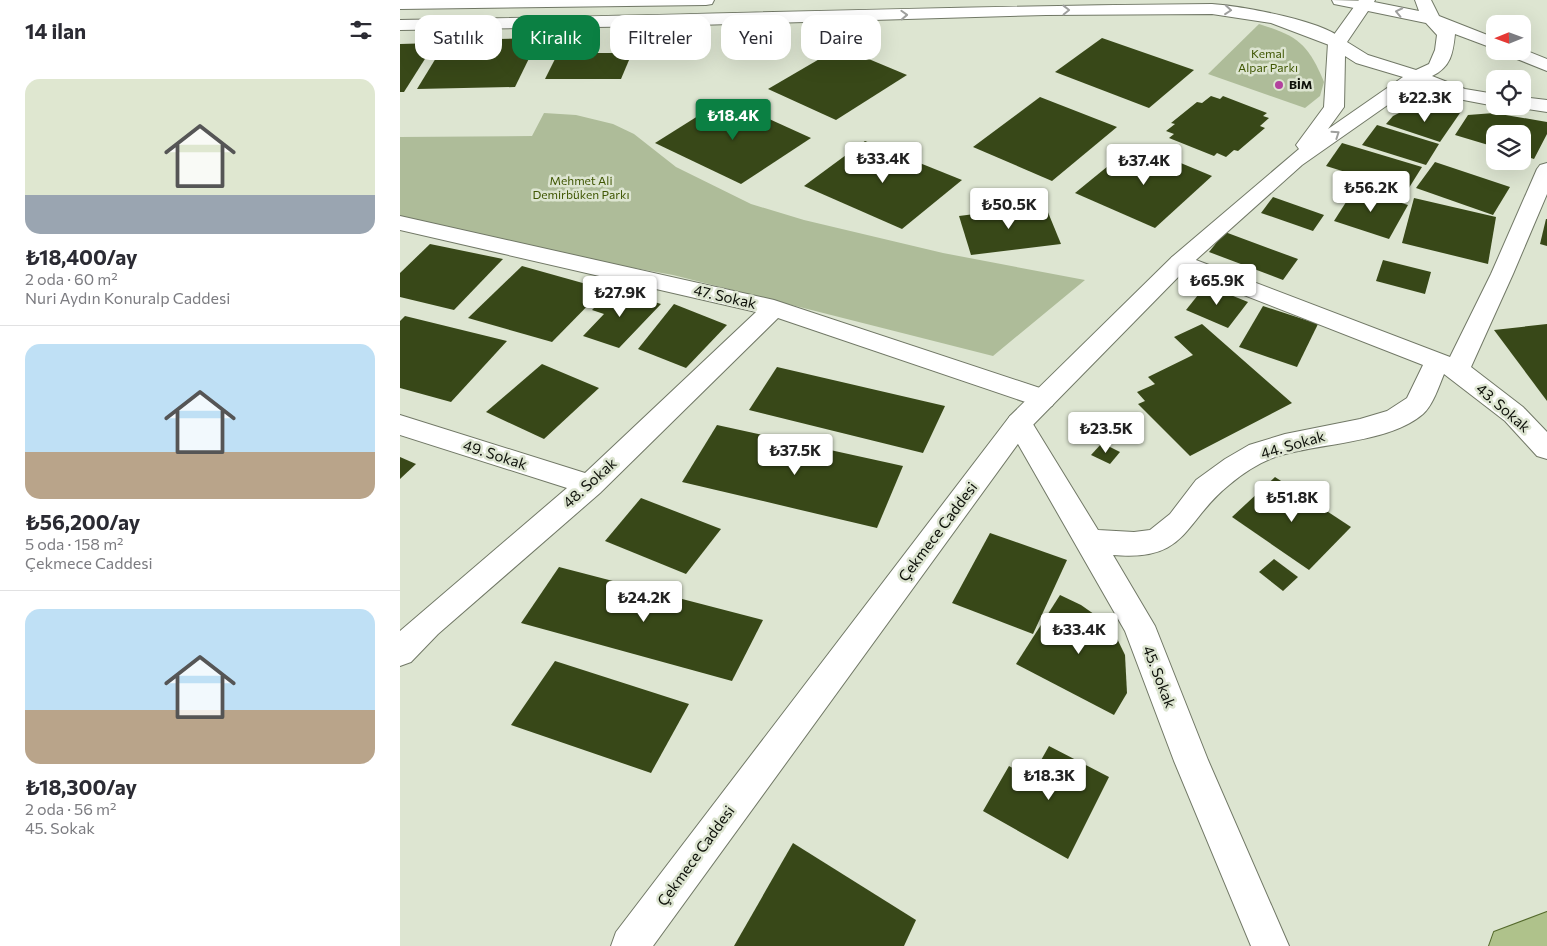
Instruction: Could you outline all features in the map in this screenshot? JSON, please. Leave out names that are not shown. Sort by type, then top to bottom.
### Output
[{"type":"main road","points":[[1508,946],[1547,930]]},
{"type":"street","points":[[400,4],[706,0]]},
{"type":"street","points":[[1340,0],[1365,2],[1431,19],[1486,40]]},
{"type":"street","points":[[1423,0],[1424,7],[1431,19]]},
{"type":"street","points":[[1337,43],[1365,2]]},
{"type":"street","points":[[400,25],[664,21],[1046,10],[1234,10],[1295,23],[1337,43],[1362,59],[1417,76],[1460,94],[1486,98]]},
{"type":"street","name":"Çekmece Caddesi","points":[[630,946],[1019,423],[1180,262],[1295,161],[1417,76],[1437,67],[1444,50],[1446,34],[1431,19]]},
{"type":"street","name":"Çekmece Caddesi","points":[[1295,161],[1334,107],[1337,43]]},
{"type":"street","points":[[1531,59],[1547,66]]},
{"type":"street","points":[[1531,104],[1547,106]]},
{"type":"street","name":"44. Sokak","points":[[1088,541],[1132,545],[1160,538],[1186,517],[1205,489],[1235,467],[1266,449],[1328,434],[1366,430],[1415,407],[1447,365],[1502,274],[1547,169]]},
{"type":"street","name":"47. Sokak","points":[[405,228],[774,308],[1043,399]]},
{"type":"street","name":"43. Sokak","points":[[1180,262],[1447,365],[1514,414],[1547,450]]},
{"type":"street","name":"48. Sokak","points":[[400,652],[427,625],[590,485],[774,308]]},
{"type":"street","name":"45. Sokak","points":[[1019,423],[1139,626],[1190,761],[1270,946]]},
{"type":"street","name":"49. Sokak","points":[[400,425],[590,485]]},
{"type":"green space","name":"Kemal Alpar Parkı","points":[[1259,24],[1283,33],[1300,43],[1313,59],[1324,82],[1320,96],[1305,108],[1208,74]]},
{"type":"green space","name":"Mehmet Ali Demirbüken Parkı","points":[[544,113],[576,115],[613,124],[634,134],[676,167],[751,204],[804,220],[943,253],[1085,280],[993,356],[673,275],[400,226],[400,137],[532,136]]},
{"type":"building","points":[[1102,38],[1194,70],[1149,108],[1055,72]]},
{"type":"building","points":[[502,39],[512,39],[512,60],[528,60],[515,87],[417,89],[435,60],[502,60]]},
{"type":"building","points":[[400,44],[415,44],[415,60],[424,60],[404,92],[400,92]]},
{"type":"building","points":[[600,53],[610,53],[610,60],[629,60],[621,79],[545,79],[554,60],[600,60]]},
{"type":"building","points":[[818,60],[871,60],[907,75],[836,120],[768,89]]},
{"type":"building","points":[[1211,96],[1220,99],[1223,96],[1267,113],[1263,116],[1269,118],[1260,126],[1265,128],[1238,151],[1234,150],[1226,157],[1217,153],[1214,156],[1169,138],[1174,134],[1166,131],[1175,124],[1171,123],[1197,102],[1202,103]]},
{"type":"building","points":[[1040,97],[1117,127],[1052,181],[973,147]]},
{"type":"building","points":[[725,99],[811,138],[741,184],[655,143]]},
{"type":"building","points":[[1401,112],[1460,113],[1440,142],[1386,124],[1393,116]]},
{"type":"building","points":[[1468,115],[1506,115],[1547,122],[1547,134],[1534,159],[1531,158],[1531,125],[1486,125],[1486,144],[1455,135]]},
{"type":"building","points":[[1377,125],[1439,144],[1426,165],[1362,145]]},
{"type":"building","points":[[865,141],[962,180],[902,229],[804,186]]},
{"type":"building","points":[[1342,143],[1422,167],[1407,191],[1326,166]]},
{"type":"building","points":[[1135,144],[1212,176],[1155,228],[1075,193]]},
{"type":"building","points":[[1435,162],[1510,187],[1493,215],[1416,188]]},
{"type":"building","points":[[1355,188],[1408,205],[1389,239],[1334,221]]},
{"type":"building","points":[[1273,197],[1324,215],[1313,231],[1261,213]]},
{"type":"building","points":[[1414,198],[1496,217],[1488,264],[1402,243]]},
{"type":"building","points":[[1045,205],[1061,244],[971,255],[959,216]]},
{"type":"building","points":[[1547,219],[1547,246],[1540,244]]},
{"type":"building","points":[[1225,232],[1298,259],[1283,280],[1209,252]]},
{"type":"building","points":[[430,244],[503,259],[454,310],[400,297],[400,273]]},
{"type":"building","points":[[1383,260],[1431,272],[1425,294],[1376,281]]},
{"type":"building","points":[[522,266],[604,289],[552,342],[468,318]]},
{"type":"building","points":[[1206,285],[1248,302],[1228,328],[1186,310]]},
{"type":"building","points":[[613,289],[661,304],[619,348],[583,336],[604,314],[592,310]]},
{"type":"building","points":[[674,304],[727,325],[686,368],[638,349]]},
{"type":"building","points":[[1263,306],[1318,324],[1297,367],[1239,347]]},
{"type":"building","points":[[405,316],[507,341],[451,402],[400,388],[400,321]]},
{"type":"building","points":[[1202,324],[1292,403],[1190,456],[1138,404],[1145,401],[1137,392],[1155,384],[1148,377],[1193,355],[1174,337]]},
{"type":"building","points":[[1547,324],[1547,401],[1494,330]]},
{"type":"building","points":[[542,364],[599,388],[544,439],[486,412]]},
{"type":"building","points":[[777,367],[945,406],[923,453],[749,410]]},
{"type":"building","points":[[717,425],[903,466],[877,528],[682,482]]},
{"type":"building","points":[[1102,443],[1120,452],[1110,464],[1091,455]]},
{"type":"building","points":[[400,457],[416,464],[400,479]]},
{"type":"building","points":[[1275,477],[1351,527],[1309,570],[1232,517]]},
{"type":"building","points":[[641,498],[721,529],[686,574],[605,541]]},
{"type":"building","points":[[990,533],[1067,560],[1033,634],[952,603]]},
{"type":"building","points":[[1274,559],[1298,577],[1283,591],[1259,572]]},
{"type":"building","points":[[559,567],[763,620],[732,681],[521,623]]},
{"type":"building","points":[[1060,595],[1081,605],[1111,626],[1125,655],[1127,693],[1114,715],[1016,664]]},
{"type":"building","points":[[555,661],[689,704],[651,773],[511,725]]},
{"type":"building","points":[[1049,746],[1109,777],[1068,859],[983,811],[1009,766],[1031,778]]},
{"type":"building","points":[[793,843],[916,920],[904,946],[734,946]]},
{"type":"place","name":"BİM","points":[[1279,85]]}]
